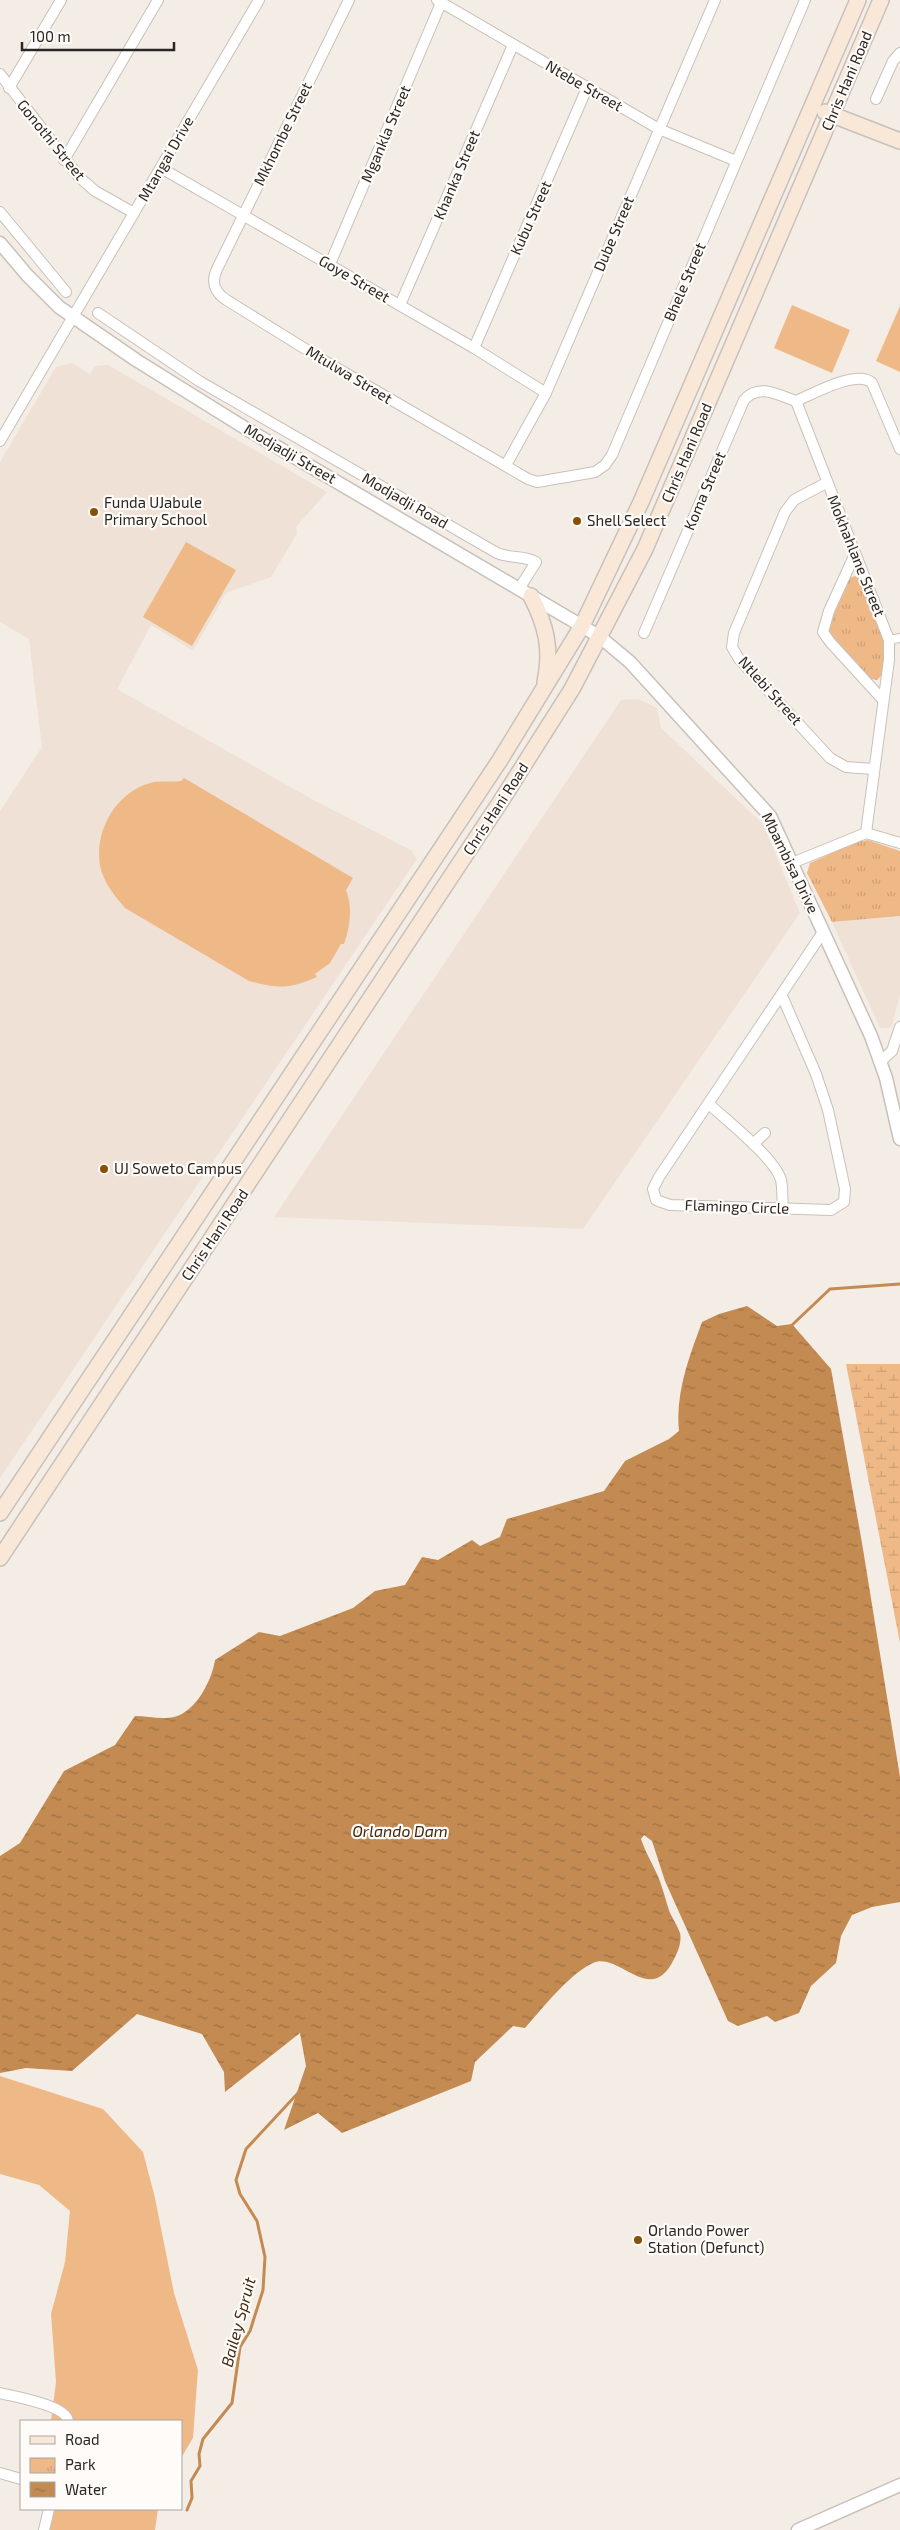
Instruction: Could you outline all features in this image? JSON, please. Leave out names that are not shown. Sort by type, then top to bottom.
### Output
[{"type":"main road","name":"Chris Hani Road","points":[[0,1513],[543,691],[582,626],[638,509],[858,0]]},
{"type":"main road","name":"Chris Hani Road","points":[[0,1558],[524,766],[572,689],[600,637],[667,498],[881,0]]},
{"type":"main road","points":[[813,106],[900,141]]},
{"type":"main road","points":[[525,592],[543,622],[549,648],[543,691]]},
{"type":"street","points":[[9,88],[61,0]]},
{"type":"street","points":[[64,160],[158,0]]},
{"type":"street","name":"Mtangai Drive","points":[[0,441],[259,0]]},
{"type":"street","name":"Mkhombe Street","points":[[217,269],[349,0]]},
{"type":"street","name":"Dube Street","points":[[506,465],[546,393],[715,0]]},
{"type":"street","name":"Bhele Street","points":[[506,465],[528,479],[537,482],[595,472],[605,465],[805,0]]},
{"type":"street","name":"Ntebe Street","points":[[439,1],[659,129],[736,162]]},
{"type":"street","name":"Mgankla Street","points":[[330,264],[439,1]]},
{"type":"street","name":"Khanka Street","points":[[400,305],[513,45]]},
{"type":"street","points":[[876,99],[893,61],[900,53]]},
{"type":"street","name":"Gonothi Street","points":[[0,74],[64,160],[95,191],[134,213]]},
{"type":"street","name":"Kubu Street","points":[[474,348],[587,88]]},
{"type":"street","name":"Goye Street","points":[[161,168],[244,214],[474,348],[546,393]]},
{"type":"street","points":[[0,212],[66,292]]},
{"type":"street","points":[[3,247],[22,240]]},
{"type":"street","name":"Modjadji Street","points":[[3,247],[27,275],[72,317],[190,395],[600,637]]},
{"type":"street","name":"Mtulwa Street","points":[[217,269],[213,277],[214,284],[219,294],[225,299],[328,363],[506,465]]},
{"type":"street","name":"Modjadji Road","points":[[98,313],[199,381],[497,553],[512,558],[528,558],[536,562],[525,592]]},
{"type":"street","points":[[796,402],[852,379],[865,378],[872,383],[900,450]]},
{"type":"street","points":[[190,395],[199,381]]},
{"type":"street","name":"Koma Street","points":[[644,633],[744,400],[760,390],[796,402]]},
{"type":"street","name":"Mokhahlane Street","points":[[796,402],[855,554],[895,639],[883,700],[866,833]]},
{"type":"street","name":"Ntlebi Street","points":[[826,483],[794,500],[785,512],[734,633],[732,647],[739,659],[830,758],[846,767],[873,769]]},
{"type":"street","points":[[855,554],[829,611],[824,632],[830,642],[883,700]]},
{"type":"street","name":"Mbambisa Drive","points":[[600,637],[635,668],[770,816],[881,1061],[900,1139]]},
{"type":"street","points":[[792,863],[866,833],[900,843]]},
{"type":"street","name":"Flamingo Circle","points":[[782,996],[816,1074],[828,1110],[846,1197],[842,1205],[831,1210],[663,1204],[654,1197],[654,1184],[782,996],[823,932]]},
{"type":"street","points":[[881,1061],[892,1051],[900,1027]]},
{"type":"street","points":[[709,1104],[753,1144],[779,1176],[783,1208]]},
{"type":"street","points":[[753,1144],[765,1132]]},
{"type":"street","points":[[0,2393],[59,2409],[67,2416],[68,2420]]},
{"type":"street","points":[[0,2474],[20,2479]]},
{"type":"street","points":[[798,2530],[900,2485]]},
{"type":"street","points":[[44,2530],[49,2510]]},
{"type":"shaded area","name":"UJ Soweto Campus","points":[[72,363],[90,374],[95,366],[108,365],[327,492],[296,527],[297,534],[271,577],[226,593],[193,651],[151,625],[117,689],[319,803],[411,850],[417,859],[0,1478],[0,811],[42,747],[29,639],[0,622],[0,462],[56,367]]},
{"type":"shaded area","points":[[638,699],[657,708],[661,728],[763,824],[800,913],[583,1229],[274,1217],[621,700]]},
{"type":"shaded area","points":[[900,916],[900,995],[891,1028],[880,1028],[832,922]]},
{"type":"green space","points":[[792,305],[850,330],[832,373],[774,348]]},
{"type":"green space","points":[[900,306],[900,372],[876,361]]},
{"type":"green space","points":[[186,542],[236,570],[192,646],[143,617]]},
{"type":"green space","points":[[855,576],[861,580],[886,644],[882,675],[877,680],[870,679],[828,631],[828,625],[849,578]]},
{"type":"green space","points":[[184,778],[353,878],[346,890],[350,917],[344,944],[341,944],[330,963],[315,974],[317,977],[284,987],[249,981],[125,908],[110,888],[101,871],[99,852],[105,825],[111,813],[129,793],[141,786],[154,782],[181,781]]},
{"type":"green space","points":[[868,840],[900,851],[900,916],[832,922],[807,873],[810,863],[856,842]]},
{"type":"green space","points":[[846,1364],[900,1364],[900,1643]]},
{"type":"green space","points":[[0,2076],[103,2109],[143,2152],[155,2198],[174,2293],[198,2370],[193,2438],[182,2456],[182,2420],[51,2420],[56,2382],[51,2314],[65,2262],[70,2211],[39,2185],[0,2174]]},
{"type":"green space","points":[[43,2510],[158,2510],[155,2530],[41,2530]]},
{"type":"water","name":"Orlando Dam","points":[[747,1306],[777,1326],[792,1324],[831,1369],[862,1543],[900,1777],[900,1902],[872,1907],[852,1915],[841,1936],[836,1963],[811,1986],[799,2013],[775,2022],[767,2016],[738,2026],[728,2021],[665,1881],[652,1841],[644,1835],[641,1839],[660,1880],[670,1913],[680,1933],[677,1953],[665,1973],[655,1979],[645,1979],[613,1964],[603,1961],[593,1963],[566,1983],[525,2028],[513,2026],[475,2062],[471,2081],[342,2133],[318,2113],[284,2130],[306,2066],[300,2033],[225,2092],[224,2072],[202,2034],[137,2014],[72,2071],[26,2068],[0,2073],[0,1856],[20,1843],[64,1771],[115,1745],[135,1716],[169,1718],[182,1714],[196,1702],[207,1686],[215,1660],[259,1632],[280,1636],[353,1608],[375,1591],[405,1585],[422,1557],[438,1560],[472,1540],[480,1546],[500,1537],[507,1519],[604,1491],[625,1461],[669,1439],[679,1431],[678,1417],[681,1389],[702,1322],[719,1314]]},
{"type":"waterway","points":[[791,1326],[830,1289],[900,1284]]},
{"type":"waterway","name":"Bailey Spruit","points":[[187,2510],[192,2498],[191,2481],[200,2466],[199,2454],[203,2439],[232,2403],[240,2347],[250,2331],[263,2290],[265,2257],[257,2221],[240,2194],[236,2180],[246,2149],[299,2092]]},
{"type":"place","name":"Funda UJabule Primary School","points":[[94,512]]},
{"type":"place","name":"Shell Select","points":[[577,521]]},
{"type":"place","name":"UJ Soweto Campus","points":[[104,1169]]},
{"type":"place","name":"Orlando Power Station (Defunct)","points":[[638,2240]]}]
